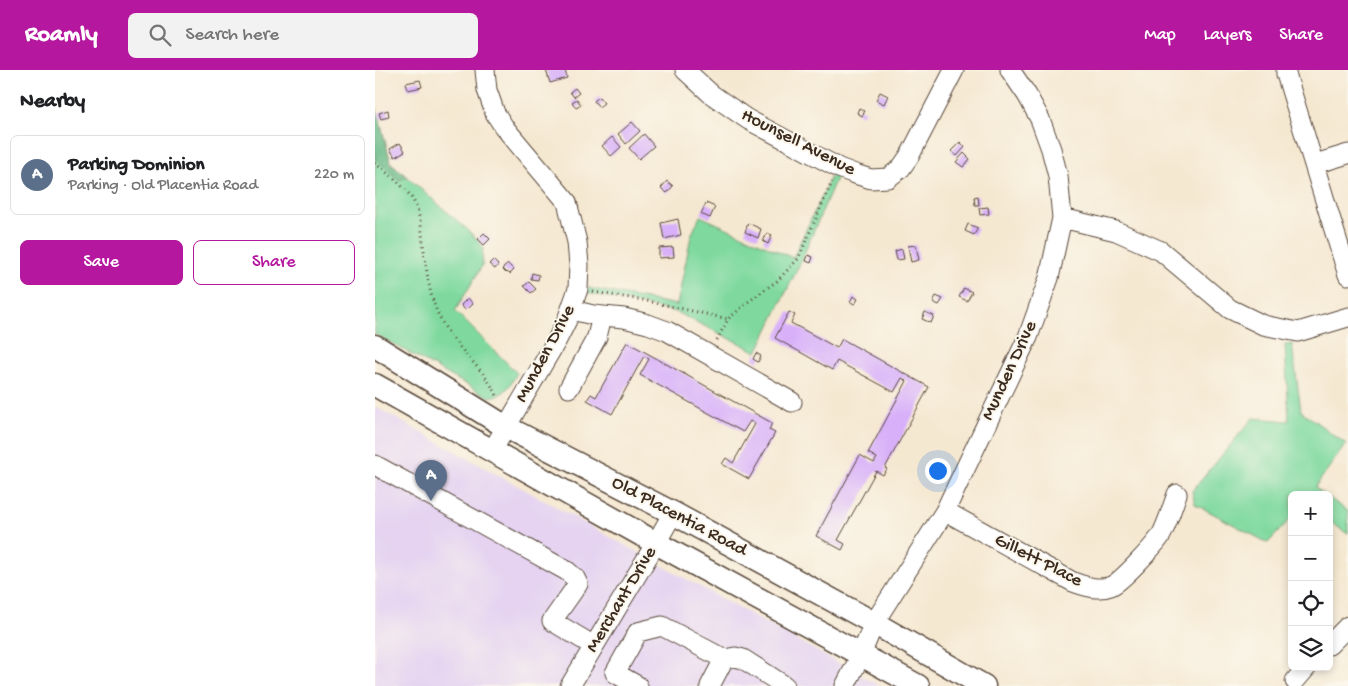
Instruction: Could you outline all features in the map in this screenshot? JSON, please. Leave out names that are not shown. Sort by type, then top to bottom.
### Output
[{"type":"main road","name":"Old Placentia Road","points":[[375,346],[506,427],[673,513],[874,623],[984,686]]},
{"type":"main road","name":"Old Placentia Road","points":[[375,385],[917,686]]},
{"type":"street","name":"Munden Drive","points":[[485,70],[487,90],[495,113],[504,127],[567,202],[579,254],[578,289],[572,310],[557,340],[492,451]]},
{"type":"street","name":"Hounsell Avenue","points":[[685,70],[711,94],[747,119],[839,168],[871,178],[888,178],[901,168],[910,155],[954,70]]},
{"type":"street","name":"Munden Drive","points":[[845,686],[861,655],[874,623],[945,511],[1028,337],[1049,278],[1062,218],[1058,176],[1040,119],[1010,70]]},
{"type":"street","points":[[1286,70],[1348,275]]},
{"type":"street","points":[[1315,164],[1348,154]]},
{"type":"street","points":[[1062,218],[1116,231],[1161,251],[1230,309],[1263,325],[1299,332],[1348,317]]},
{"type":"street","points":[[572,310],[624,318],[649,324],[674,334],[792,402]]},
{"type":"street","points":[[569,388],[597,337],[603,316]]},
{"type":"street","points":[[375,465],[571,574],[578,584],[552,621],[594,646]]},
{"type":"street","name":"Gillett Place","points":[[945,511],[1073,582],[1088,587],[1100,588],[1111,586],[1123,578],[1161,536],[1177,494]]},
{"type":"street","name":"Merchant Drive","points":[[569,686],[657,543],[673,513]]},
{"type":"street","points":[[637,686],[615,674],[638,632],[662,626],[724,659],[743,658],[785,686]]},
{"type":"street","points":[[1333,641],[1348,626]]},
{"type":"street","points":[[710,686],[724,659]]},
{"type":"path","points":[[375,163],[408,193],[415,205],[422,234],[428,282],[437,311],[450,336],[490,381],[498,398]]},
{"type":"path","points":[[708,354],[728,319],[777,281],[799,258],[839,168]]},
{"type":"path","points":[[578,289],[643,300],[728,319]]},
{"type":"shaded area","points":[[375,407],[610,537],[880,686],[375,686]]},
{"type":"green space","points":[[375,104],[391,163],[469,231],[483,247],[482,266],[455,311],[517,373],[509,386],[495,396],[489,397],[375,334]]},
{"type":"green space","points":[[375,104],[391,163],[407,177],[399,180],[375,158]]},
{"type":"green space","points":[[832,174],[837,176],[801,261],[757,352],[676,312],[587,293],[588,288],[677,305],[691,236],[700,216],[793,258]]},
{"type":"green space","points":[[1292,344],[1301,411],[1346,444],[1315,487],[1320,491],[1288,491],[1288,521],[1268,543],[1195,504],[1192,491],[1253,418],[1289,421],[1285,345]]},
{"type":"green space","points":[[1333,501],[1348,511],[1348,534],[1333,524]]},
{"type":"building","points":[[546,70],[565,70],[567,78],[550,83]]},
{"type":"building","points":[[420,80],[422,87],[408,90],[406,83]]},
{"type":"building","points":[[575,88],[579,93],[574,97],[570,92]]},
{"type":"building","points":[[880,92],[888,96],[884,104],[876,100]]},
{"type":"building","points":[[599,97],[604,103],[599,107],[594,101]]},
{"type":"building","points":[[577,99],[581,105],[576,108],[572,102]]},
{"type":"building","points":[[859,108],[865,111],[862,116],[857,113]]},
{"type":"building","points":[[388,110],[389,117],[381,119],[379,113]]},
{"type":"building","points":[[632,122],[640,131],[626,144],[618,134]]},
{"type":"building","points":[[644,134],[654,146],[639,159],[629,148]]},
{"type":"building","points":[[612,137],[621,147],[611,156],[602,146]]},
{"type":"building","points":[[960,142],[965,147],[957,156],[951,151]]},
{"type":"building","points":[[400,143],[405,151],[395,157],[390,149]]},
{"type":"building","points":[[964,153],[970,159],[963,167],[956,162]]},
{"type":"building","points":[[667,181],[673,186],[667,193],[661,188]]},
{"type":"building","points":[[978,196],[979,205],[975,205],[974,197]]},
{"type":"building","points":[[706,203],[715,207],[710,218],[701,214]]},
{"type":"building","points":[[988,207],[989,214],[980,215],[979,208]]},
{"type":"building","points":[[678,219],[681,235],[664,239],[661,223]]},
{"type":"building","points":[[748,223],[761,229],[758,238],[745,232]]},
{"type":"building","points":[[968,224],[978,228],[974,235],[965,231]]},
{"type":"building","points":[[484,233],[490,239],[484,245],[478,239]]},
{"type":"building","points":[[767,233],[772,235],[768,244],[763,241]]},
{"type":"building","points":[[916,245],[919,260],[911,262],[908,246]]},
{"type":"building","points":[[673,247],[674,257],[659,258],[659,248]]},
{"type":"building","points":[[902,249],[904,259],[897,260],[895,251]]},
{"type":"building","points":[[808,255],[813,257],[811,263],[806,261]]},
{"type":"building","points":[[493,260],[498,265],[495,269],[489,264]]},
{"type":"building","points":[[508,264],[514,270],[510,274],[502,269]]},
{"type":"building","points":[[532,273],[539,275],[538,280],[531,279]]},
{"type":"building","points":[[529,282],[536,289],[531,293],[524,286]]},
{"type":"building","points":[[964,288],[972,292],[967,301],[959,297]]},
{"type":"building","points":[[853,296],[858,299],[855,304],[850,302]]},
{"type":"building","points":[[936,296],[943,299],[939,305],[933,302]]},
{"type":"building","points":[[468,298],[473,304],[466,311],[461,305]]},
{"type":"building","points":[[789,312],[795,315],[791,323],[837,348],[842,339],[929,387],[885,468],[887,469],[883,475],[876,471],[838,540],[845,544],[842,550],[816,536],[860,455],[874,463],[877,458],[868,453],[907,381],[902,378],[894,392],[837,361],[832,370],[775,338]]},
{"type":"building","points":[[925,312],[934,316],[931,323],[922,319]]},
{"type":"building","points":[[627,342],[772,423],[769,430],[775,433],[749,479],[722,464],[726,458],[733,463],[755,424],[750,421],[743,432],[640,375],[649,359],[644,356],[612,414],[587,400],[591,394],[596,397]]},
{"type":"building","points":[[756,353],[761,356],[758,362],[753,359]]},
{"type":"place","name":"Parking Dominion","points":[[431,501]]}]
